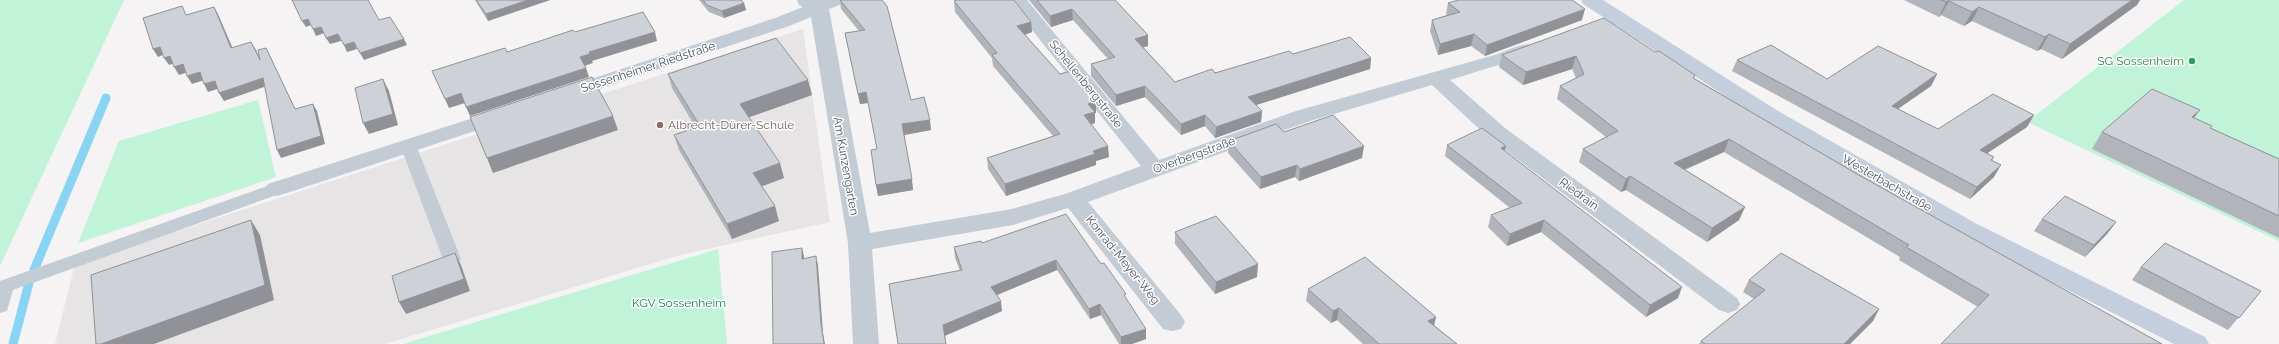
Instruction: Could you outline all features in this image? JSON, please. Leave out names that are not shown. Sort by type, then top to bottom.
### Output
[{"type":"main road","name":"Westerbachstraße","points":[[1590,0],[1771,116],[1966,229],[2196,344]]},
{"type":"street","name":"Schellenbergstraße","points":[[1017,0],[1155,169]]},
{"type":"street","name":"Sossenheimer Riedstraße","points":[[552,98],[782,22],[819,2]]},
{"type":"street","name":"Am Kunzengarten","points":[[819,2],[860,243],[866,344]]},
{"type":"street","points":[[1592,24],[1614,16]]},
{"type":"street","name":"Overbergstraße","points":[[860,243],[1013,217],[1073,199],[1302,116],[1505,58],[1549,41]]},
{"type":"street","name":"Riedrain","points":[[1435,77],[1497,133],[1728,304]]},
{"type":"street","points":[[276,189],[522,108]]},
{"type":"street","name":"Konrad-Meyer-Weg","points":[[1073,199],[1172,322]]},
{"type":"lane","points":[[408,145],[452,259]]},
{"type":"lane","points":[[0,306],[2,287],[276,189]]},
{"type":"shaded area","name":"Albrecht-Dürer-Schule","points":[[803,29],[830,222],[680,255],[385,344],[55,344],[75,264]]},
{"type":"green space","points":[[0,0],[124,0],[0,266]]},
{"type":"green space","name":"SG Sossenheim","points":[[2184,0],[2279,0],[2279,241],[2027,122]]},
{"type":"green space","points":[[258,100],[276,177],[78,243],[119,141]]},
{"type":"green space","name":"KGV Sossenheim","points":[[718,249],[727,344],[403,344]]},
{"type":"building","points":[[292,0],[368,0],[379,20],[390,17],[404,39],[360,53],[354,42],[344,45],[338,34],[326,38],[321,27],[313,29],[308,19],[302,21]]},
{"type":"building","points":[[476,0],[528,0],[486,14]]},
{"type":"building","points":[[703,0],[741,0],[744,3],[722,11],[707,5]]},
{"type":"building","points":[[840,0],[882,0],[887,6],[911,100],[924,97],[930,120],[902,124],[912,179],[876,185],[871,150],[877,149],[866,92],[858,94],[845,33],[865,30]]},
{"type":"building","points":[[1014,0],[1031,22],[1017,26],[1060,74],[1071,71],[1096,101],[1088,104],[1095,112],[1084,115],[1108,146],[1093,151],[1095,154],[1005,184],[987,158],[1060,134],[992,55],[997,53],[954,1]]},
{"type":"building","points":[[1037,0],[1115,0],[1148,35],[1135,39],[1175,82],[1212,69],[1215,73],[1289,51],[1293,54],[1350,37],[1371,58],[1248,97],[1262,111],[1216,127],[1205,115],[1181,124],[1145,86],[1116,95],[1091,64],[1115,57],[1072,9],[1050,16]]},
{"type":"building","points":[[1458,0],[1572,0],[1585,9],[1487,45],[1474,34],[1440,44],[1432,20],[1460,12],[1448,3]]},
{"type":"building","points":[[1941,0],[2132,0],[2070,44],[2049,34],[2045,37],[1979,7],[1972,12],[1949,1],[1946,2]]},
{"type":"building","points":[[182,6],[186,15],[214,7],[231,48],[251,42],[260,60],[258,50],[266,48],[295,109],[313,104],[321,136],[277,150],[263,78],[219,93],[215,81],[204,84],[200,72],[187,76],[183,64],[174,67],[170,56],[164,58],[160,47],[153,49],[143,18]]},
{"type":"building","points":[[643,12],[655,32],[589,52],[590,54],[580,57],[586,68],[466,107],[461,93],[445,99],[432,71],[505,48],[507,52],[573,30],[575,32]]},
{"type":"building","points":[[1604,18],[1655,52],[1659,51],[1695,75],[1693,78],[1857,174],[2162,344],[1941,344],[1989,295],[1906,247],[1909,245],[1729,139],[1674,163],[1745,207],[1712,228],[1630,176],[1626,179],[1583,149],[1618,131],[1560,86],[1584,74],[1576,56],[1526,72],[1502,55]]},
{"type":"building","points":[[776,38],[808,80],[740,104],[780,163],[753,173],[775,206],[727,224],[674,135],[700,126],[668,74]]},
{"type":"building","points":[[1771,45],[1827,79],[1878,46],[1937,74],[1892,106],[1938,129],[1993,94],[2034,115],[1980,150],[1994,157],[1991,160],[2001,165],[1977,187],[1737,60]]},
{"type":"building","points":[[592,77],[613,116],[487,158],[470,117]]},
{"type":"building","points":[[383,79],[393,114],[363,123],[355,88]]},
{"type":"building","points":[[2152,89],[2200,110],[2192,117],[2212,126],[2210,128],[2279,159],[2279,216],[2102,132]]},
{"type":"building","points":[[1333,115],[1364,146],[1300,169],[1297,165],[1261,177],[1229,141],[1276,124],[1284,132]]},
{"type":"building","points":[[1482,128],[1506,146],[1501,148],[1682,287],[1650,305],[1544,220],[1510,234],[1491,215],[1522,203],[1447,145]]},
{"type":"building","points":[[2065,196],[2116,222],[2094,245],[2042,219]]},
{"type":"building","points":[[1066,214],[1101,264],[1104,263],[1126,294],[1124,295],[1146,329],[1121,337],[1100,304],[1089,309],[1056,260],[991,287],[1001,301],[943,325],[946,344],[898,344],[889,284],[962,270],[954,247],[981,241],[982,243]]},
{"type":"building","points":[[1216,216],[1258,264],[1216,282],[1175,232]]},
{"type":"building","points":[[251,220],[265,285],[101,344],[96,344],[91,275]]},
{"type":"building","points":[[2165,243],[2261,291],[2239,318],[2141,267]]},
{"type":"building","points":[[802,248],[802,259],[816,256],[824,344],[773,344],[772,252]]},
{"type":"building","points":[[455,253],[464,279],[399,302],[392,276]]},
{"type":"building","points":[[1781,253],[1879,309],[1844,344],[1705,344],[1701,341],[1765,290],[1749,280]]},
{"type":"building","points":[[1365,257],[1436,317],[1428,321],[1457,344],[1379,344],[1339,308],[1333,311],[1308,289]]},
{"type":"waterway","points":[[34,270],[106,98]]},
{"type":"waterway","points":[[13,344],[29,283]]},
{"type":"place","name":"SG Sossenheim","points":[[2192,61]]},
{"type":"place","name":"Albrecht-Dürer-Schule","points":[[660,125]]}]
